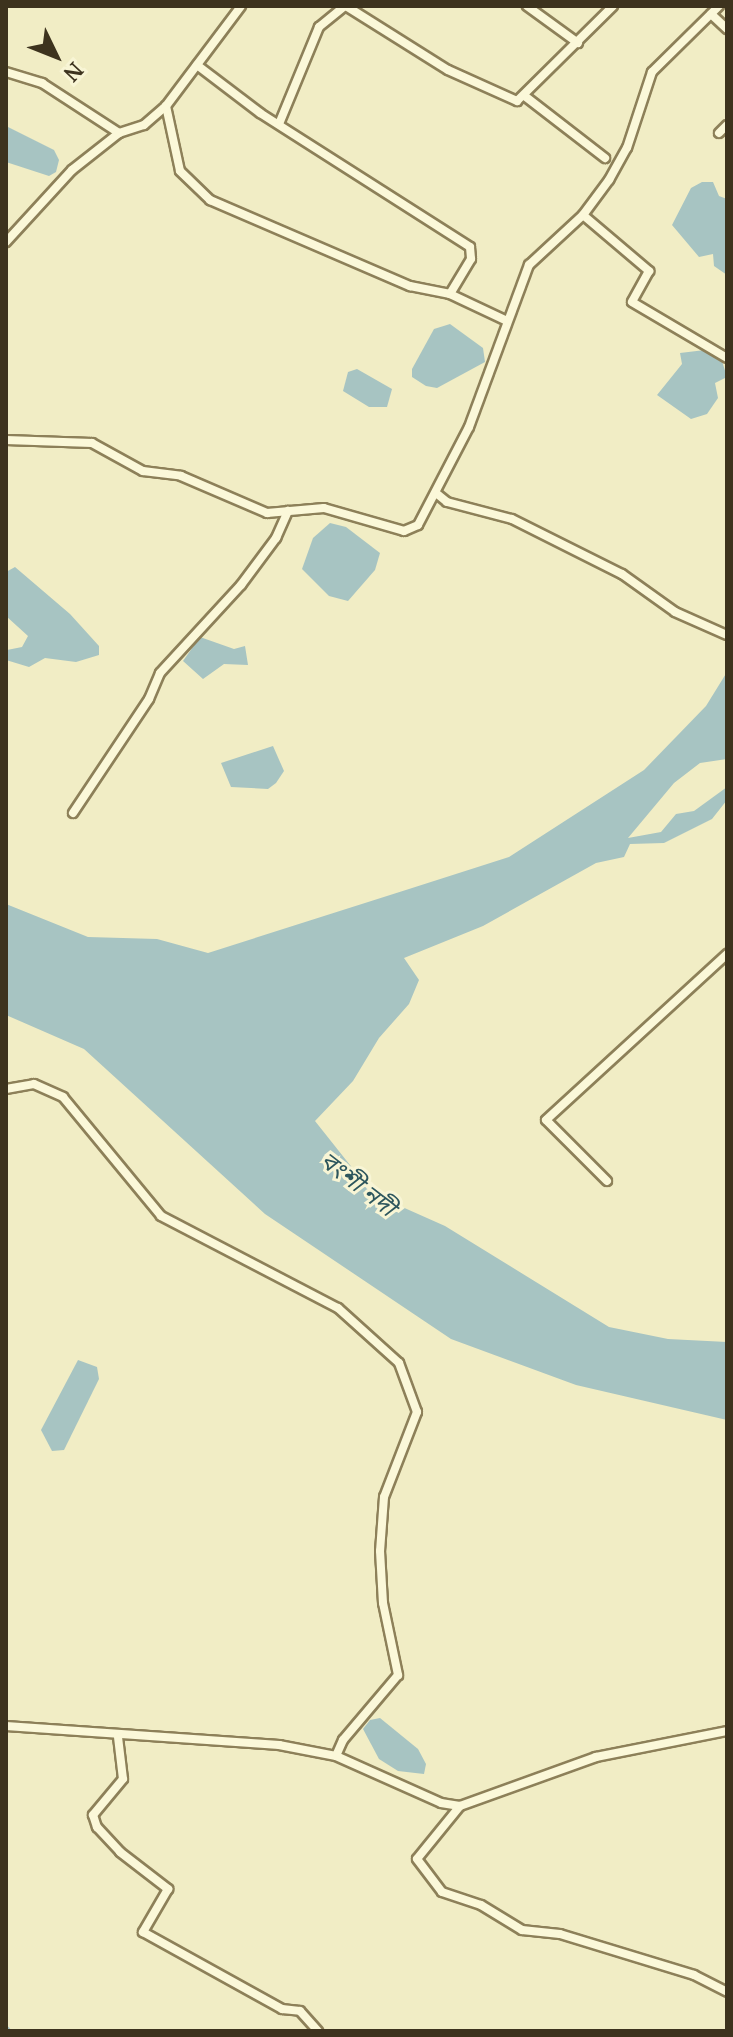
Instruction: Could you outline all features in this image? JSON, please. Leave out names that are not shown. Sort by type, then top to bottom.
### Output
[{"type":"street","points":[[6,242],[72,170],[119,133],[144,125],[166,106],[241,6]]},
{"type":"street","points":[[279,124],[319,27],[345,6],[448,70],[517,101],[526,97],[613,6]]},
{"type":"street","points":[[527,6],[578,43]]},
{"type":"street","points":[[6,440],[92,443],[143,471],[181,476],[267,513],[324,508],[404,531],[418,525],[469,427],[529,265],[583,215],[627,148],[652,72],[719,6]]},
{"type":"street","points":[[711,14],[727,29]]},
{"type":"street","points":[[197,65],[279,124],[470,247],[471,259],[450,294]]},
{"type":"street","points":[[6,72],[42,83],[119,133]]},
{"type":"street","points":[[526,97],[605,158]]},
{"type":"street","points":[[166,106],[180,171],[210,200],[410,286],[450,294],[507,321]]},
{"type":"street","points":[[719,133],[727,125]]},
{"type":"street","points":[[583,215],[649,271],[632,302],[727,358]]},
{"type":"street","points":[[436,493],[447,502],[512,519],[622,574],[675,612],[727,635]]},
{"type":"street","points":[[73,813],[149,699],[160,673],[241,585],[276,538],[288,511]]},
{"type":"street","points":[[607,1181],[546,1120],[727,954]]},
{"type":"street","points":[[6,1089],[34,1084],[63,1097],[161,1216],[338,1308],[399,1363],[417,1412],[384,1497],[380,1551],[383,1603],[398,1675],[343,1740],[336,1756]]},
{"type":"street","points":[[6,1726],[118,1737],[279,1745],[336,1756],[441,1803],[460,1806],[596,1757],[727,1731]]},
{"type":"street","points":[[118,1737],[123,1779],[93,1815],[97,1827],[120,1852],[168,1889],[143,1932],[282,2009],[300,2011],[318,2031]]},
{"type":"street","points":[[460,1806],[417,1859],[442,1892],[481,1905],[522,1930],[560,1934],[694,1975],[727,1992]]},
{"type":"water","points":[[6,126],[54,150],[59,160],[56,172],[49,176],[6,162]]},
{"type":"water","points":[[702,182],[713,182],[719,196],[727,199],[727,275],[714,266],[713,254],[699,257],[672,225],[691,188]]},
{"type":"water","points":[[450,324],[483,348],[485,362],[437,388],[426,386],[412,377],[412,369],[434,329]]},
{"type":"water","points":[[705,350],[722,361],[727,377],[715,383],[718,398],[707,414],[691,419],[657,395],[682,364],[680,353]]},
{"type":"water","points":[[357,369],[392,389],[387,407],[369,407],[343,391],[348,372]]},
{"type":"water","points":[[330,523],[346,527],[380,553],[375,570],[348,601],[329,596],[302,569],[313,538]]},
{"type":"water","points":[[15,567],[70,614],[99,646],[99,655],[76,662],[45,658],[29,667],[6,660],[7,650],[22,647],[28,636],[6,616],[6,572]]},
{"type":"water","points":[[200,637],[234,649],[245,646],[248,665],[224,664],[203,679],[183,661]]},
{"type":"water","name":"বংশী নদী","points":[[727,672],[727,759],[700,763],[674,783],[628,838],[661,832],[676,814],[694,811],[727,787],[727,800],[712,819],[664,843],[630,844],[624,857],[596,863],[483,926],[404,958],[419,980],[409,1004],[379,1038],[353,1081],[315,1121],[373,1194],[445,1226],[609,1327],[668,1339],[727,1342],[727,1420],[576,1385],[451,1339],[265,1214],[84,1049],[6,1015],[6,904],[88,937],[157,939],[208,953],[509,857],[644,770],[706,706]]},
{"type":"water","points":[[273,746],[284,771],[276,783],[268,789],[231,787],[221,763]]},
{"type":"water","points":[[78,1360],[97,1367],[99,1379],[64,1450],[52,1451],[41,1430]]},
{"type":"water","points":[[380,1718],[418,1749],[426,1764],[424,1774],[398,1771],[379,1759],[363,1729],[370,1720]]}]
